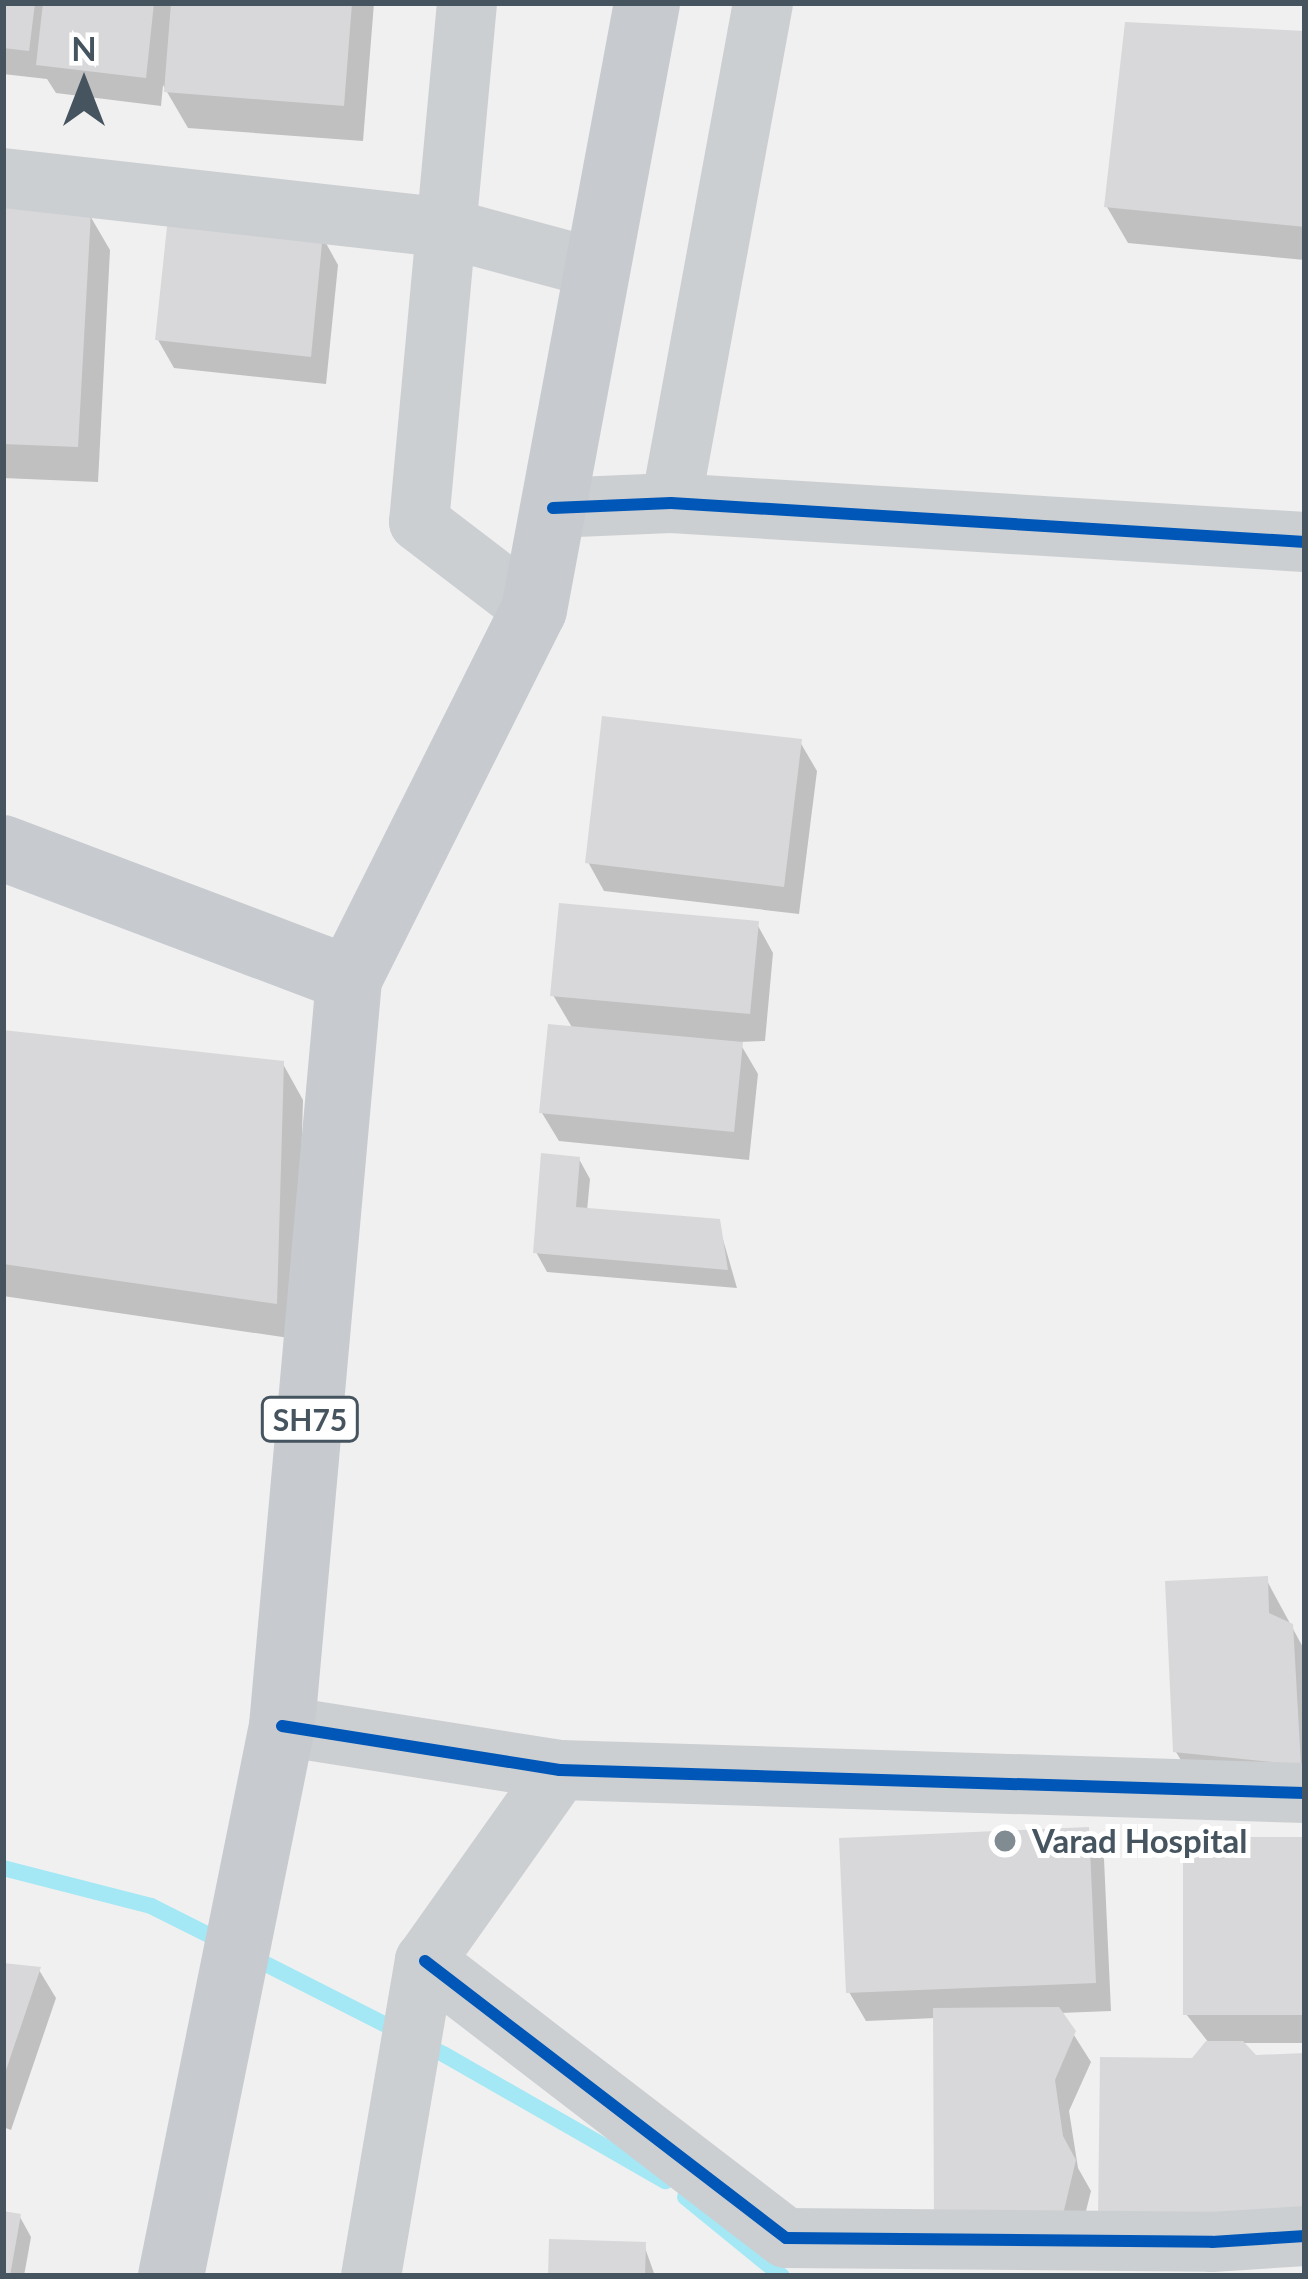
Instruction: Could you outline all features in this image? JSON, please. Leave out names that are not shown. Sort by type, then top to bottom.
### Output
[{"type":"main road","name":"SH75","points":[[171,2276],[282,1726],[350,980],[534,610],[647,3]]},
{"type":"main road","points":[[3,848],[350,980]]},
{"type":"street","points":[[467,3],[418,522],[534,610]]},
{"type":"street","points":[[671,503],[763,3]]},
{"type":"street","points":[[3,178],[446,228],[598,268]]},
{"type":"street","points":[[553,508],[671,503],[1305,542]]},
{"type":"street","points":[[282,1726],[560,1770],[1305,1793]]},
{"type":"street","points":[[371,2276],[425,1961],[560,1770]]},
{"type":"street","points":[[425,1961],[785,2238],[1305,2236]]},
{"type":"building","points":[[3,3],[35,3],[29,51],[3,48]]},
{"type":"building","points":[[43,3],[154,3],[146,78],[36,65]]},
{"type":"building","points":[[171,3],[352,3],[344,106],[164,92]]},
{"type":"building","points":[[1125,22],[1305,31],[1305,227],[1104,207]]},
{"type":"building","points":[[3,207],[91,211],[78,447],[3,444]]},
{"type":"building","points":[[168,217],[323,233],[311,357],[155,340]]},
{"type":"building","points":[[602,716],[802,739],[784,887],[585,863]]},
{"type":"building","points":[[559,903],[759,921],[750,1014],[550,996]]},
{"type":"building","points":[[548,1024],[743,1042],[734,1132],[539,1113]]},
{"type":"building","points":[[3,1030],[284,1061],[277,1304],[3,1264]]},
{"type":"building","points":[[541,1153],[580,1157],[576,1207],[720,1219],[728,1270],[533,1253]]},
{"type":"building","points":[[1268,1576],[1269,1613],[1293,1624],[1301,1765],[1173,1752],[1165,1581]]},
{"type":"building","points":[[1089,1827],[1096,1983],[846,1993],[839,1838]]},
{"type":"building","points":[[1183,1837],[1305,1837],[1305,2015],[1183,2015]]},
{"type":"building","points":[[3,1963],[41,1967],[4,2076],[3,2076]]},
{"type":"building","points":[[1059,2007],[1076,2031],[1055,2080],[1063,2136],[1076,2160],[1060,2227],[934,2228],[933,2008]]},
{"type":"building","points":[[1206,2041],[1243,2041],[1256,2055],[1305,2053],[1305,2220],[1098,2217],[1100,2057],[1192,2058]]},
{"type":"building","points":[[3,2211],[21,2214],[10,2276],[3,2276]]},
{"type":"building","points":[[549,2239],[646,2242],[645,2276],[548,2276]]},
{"type":"waterway","points":[[3,1868],[151,1906],[227,1944]]},
{"type":"waterway","points":[[250,1956],[445,2055],[665,2181]]},
{"type":"waterway","points":[[685,2197],[782,2276]]},
{"type":"cycle path","points":[[553,508],[671,503],[1305,542]]},
{"type":"cycle path","points":[[282,1726],[560,1770],[1305,1793]]},
{"type":"cycle path","points":[[425,1961],[786,2238],[1212,2242],[1305,2236]]},
{"type":"place","name":"Varad Hospital","points":[[1005,1841]]}]
